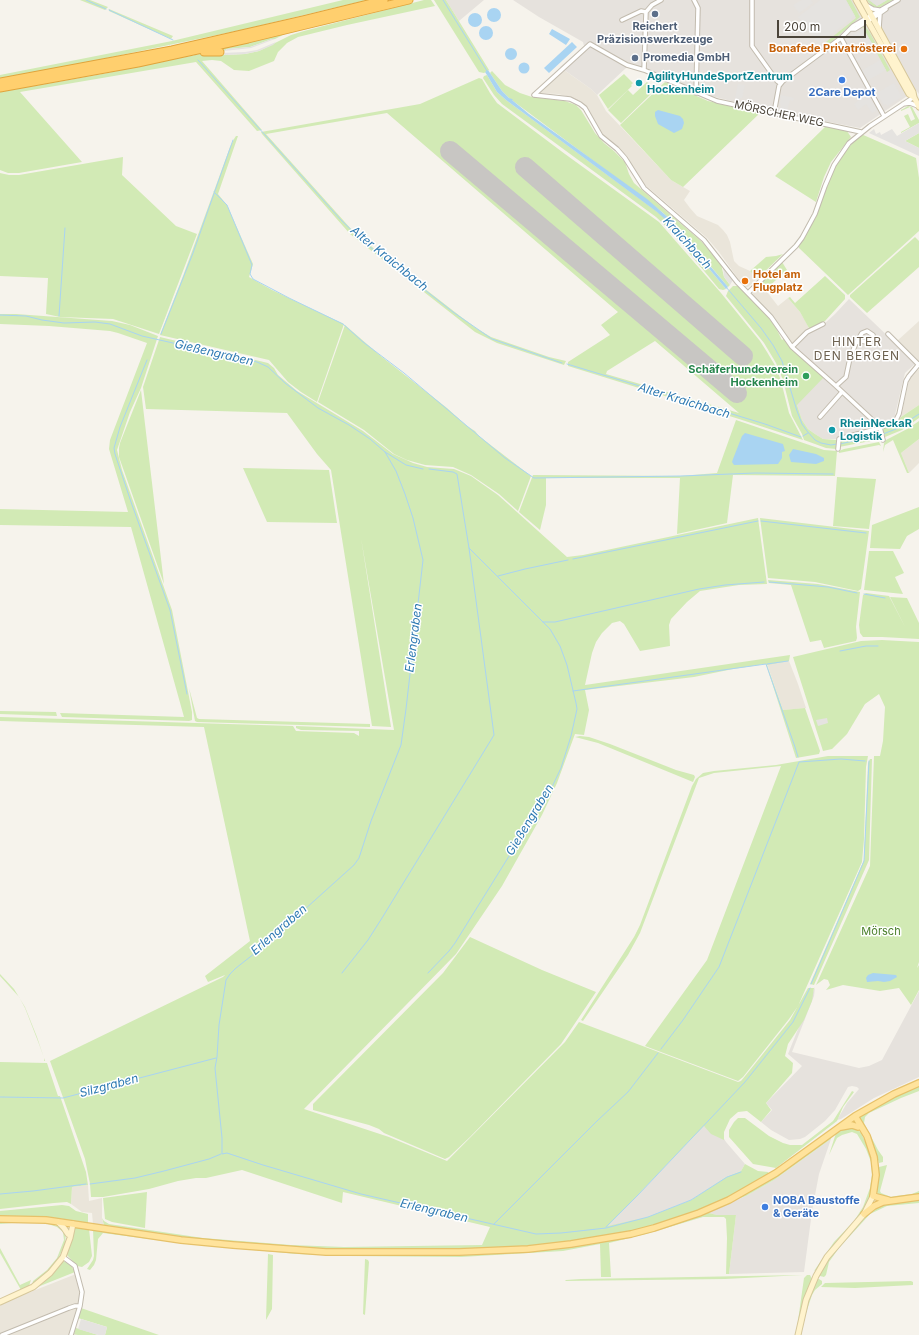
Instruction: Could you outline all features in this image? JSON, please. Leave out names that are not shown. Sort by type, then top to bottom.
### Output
[{"type":"highway","points":[[0,82],[183,47],[384,0]]},
{"type":"highway","points":[[0,88],[190,52],[306,26],[409,0]]},
{"type":"highway","points":[[286,35],[306,26]]},
{"type":"highway","points":[[190,52],[220,52]]},
{"type":"main road","points":[[0,1219],[31,1219],[58,1222],[233,1246],[326,1252],[459,1252],[528,1249],[571,1244],[631,1234],[654,1228],[688,1217],[745,1192],[776,1173],[855,1116],[894,1094],[919,1083]]},
{"type":"main road","points":[[855,1116],[854,1122],[869,1141]]},
{"type":"main road","points":[[855,1116],[867,1136],[874,1154],[876,1175],[872,1196]]},
{"type":"main road","points":[[838,1128],[847,1125],[858,1127]]},
{"type":"main road","points":[[872,1196],[893,1201]]},
{"type":"main road","points":[[872,1196],[877,1201],[882,1202]]},
{"type":"main road","points":[[864,1214],[882,1202],[917,1198]]},
{"type":"street","points":[[644,70],[646,12],[652,5],[661,0]]},
{"type":"street","points":[[694,0],[698,8],[696,93]]},
{"type":"street","points":[[752,0],[752,46],[780,84]]},
{"type":"street","points":[[856,0],[879,30],[913,92],[919,107]]},
{"type":"street","points":[[774,113],[780,84],[841,38],[853,26],[880,12],[898,0]]},
{"type":"street","points":[[864,2],[869,18],[908,93],[914,97]]},
{"type":"street","points":[[864,2],[880,12]]},
{"type":"street","points":[[622,20],[641,11],[646,12]]},
{"type":"street","points":[[879,30],[880,12]]},
{"type":"street","points":[[841,38],[884,116]]},
{"type":"street","name":"MÖRSCHER WEG","points":[[748,293],[737,282],[704,240],[644,188],[625,158],[617,149],[601,136],[585,108],[570,99],[534,95],[590,44],[628,65],[644,70],[717,102],[861,132]]},
{"type":"street","points":[[883,439],[881,429],[792,347],[771,317],[748,293],[796,246],[802,238],[815,214],[834,165],[847,147],[861,132],[914,97]]},
{"type":"street","points":[[902,104],[910,103],[919,107]]},
{"type":"street","points":[[792,347],[807,332],[823,324]]},
{"type":"street","points":[[836,386],[846,377],[850,358],[856,343],[862,333],[866,331],[873,335],[872,339],[867,342],[860,341],[856,343]]},
{"type":"street","points":[[838,446],[838,439],[881,429],[897,419],[906,381],[919,364],[888,334]]},
{"type":"street","points":[[820,417],[842,392]]},
{"type":"street","points":[[798,1335],[804,1305],[816,1276],[827,1257],[864,1214],[872,1196]]},
{"type":"street","points":[[0,1302],[25,1291],[54,1270],[63,1257],[68,1237],[66,1230],[58,1222]]},
{"type":"street","points":[[68,1237],[70,1238],[73,1224]]},
{"type":"street","points":[[63,1257],[72,1263],[77,1271],[82,1292],[80,1306],[71,1335]]},
{"type":"street","points":[[2,1335],[69,1308],[80,1306]]},
{"type":"shaded area","points":[[446,0],[484,0],[459,21]]},
{"type":"shaded area","points":[[513,0],[919,0],[919,94],[916,90],[860,128],[772,111],[711,96],[642,67],[626,68],[597,95],[560,67],[584,46],[583,42],[539,17]]},
{"type":"shaded area","points":[[802,0],[811,0],[813,3],[799,13],[793,5]]},
{"type":"shaded area","points":[[820,0],[846,0],[855,16],[819,44],[798,17]]},
{"type":"shaded area","points":[[869,0],[887,0],[877,6]]},
{"type":"shaded area","points":[[863,29],[872,43],[868,46],[871,44],[875,52],[856,62],[852,55],[853,54],[856,59],[865,54],[862,49],[866,47],[859,36],[849,42],[847,39]]},
{"type":"shaded area","points":[[275,39],[251,48],[224,51],[227,49],[250,47]]},
{"type":"shaded area","points":[[276,42],[273,45],[259,51],[245,54],[225,55],[221,53],[257,50]]},
{"type":"shaded area","points":[[880,60],[886,70],[867,81],[861,71]]},
{"type":"shaded area","points":[[564,70],[597,95],[606,111],[671,180],[690,191],[684,200],[690,208],[697,216],[718,225],[723,230],[730,242],[734,261],[739,266],[750,271],[757,279],[748,287],[744,287],[707,238],[637,178],[628,157],[603,135],[588,109],[582,102],[558,94],[538,93]]},
{"type":"shaded area","points":[[894,83],[902,97],[887,106],[886,104],[884,105],[880,99],[878,100],[876,96],[878,95],[877,93]]},
{"type":"shaded area","points":[[738,84],[745,85],[742,98],[740,98],[740,100],[735,99]]},
{"type":"shaded area","points":[[868,93],[877,110],[872,113],[866,104],[858,110],[854,104]]},
{"type":"shaded area","points":[[781,95],[794,98],[793,101],[790,100],[787,112],[783,111],[784,109],[782,110],[780,107]]},
{"type":"shaded area","points":[[919,123],[919,133],[905,141],[919,148],[919,156],[869,133],[874,129],[876,134],[880,132],[881,135],[892,129],[897,136]]},
{"type":"shaded area","points":[[723,267],[733,280],[730,285],[724,277]]},
{"type":"shaded area","points":[[760,283],[778,306],[788,298],[800,312],[807,324],[810,331],[793,345],[770,313],[752,296],[753,289]]},
{"type":"shaded area","points":[[849,299],[916,363],[905,373],[894,419],[876,425],[877,427],[836,439],[823,439],[808,429],[802,420],[797,405],[793,347],[812,331],[823,325]]},
{"type":"shaded area","points":[[919,321],[919,363],[897,341]]},
{"type":"shaded area","points":[[919,369],[919,405],[901,417],[909,380],[911,375]]},
{"type":"shaded area","points":[[919,439],[919,463],[909,473],[901,453]]},
{"type":"shaded area","points":[[789,661],[806,708],[783,710],[767,664]]},
{"type":"shaded area","points":[[827,718],[828,723],[818,726],[816,720]]},
{"type":"shaded area","points":[[815,987],[814,996],[792,1052],[859,1068],[869,1066],[882,1060],[919,991],[919,1077],[874,1098],[837,1120],[847,1103],[859,1089],[852,1086],[848,1087],[835,1110],[825,1121],[805,1137],[789,1140],[771,1130],[761,1122],[772,1110],[766,1103],[802,1066],[788,1054]]},
{"type":"shaded area","points":[[704,1126],[723,1137],[745,1164],[741,1171],[726,1177],[691,1200],[647,1217],[607,1227]]},
{"type":"shaded area","name":"NOBA Baustoffe & Geräte","points":[[831,1139],[819,1174],[812,1211],[809,1213],[809,1217],[811,1219],[804,1272],[729,1274],[736,1215],[717,1215],[705,1212],[746,1196],[774,1180]]},
{"type":"shaded area","points":[[88,1185],[89,1201],[102,1198],[102,1219],[104,1225],[93,1224],[92,1213],[82,1212],[71,1204],[72,1187]]},
{"type":"shaded area","points":[[76,1274],[80,1291],[84,1298],[75,1328],[98,1335],[0,1335],[0,1304]]},
{"type":"shaded area","points":[[81,1319],[107,1327],[105,1335],[98,1335],[78,1329]]},
{"type":"green space","points":[[80,0],[90,0],[108,7],[105,10]]},
{"type":"green space","points":[[343,0],[367,0],[241,30],[78,64],[0,78],[0,75],[172,41]]},
{"type":"green space","points":[[424,0],[431,0],[435,6],[298,37],[287,43],[278,52],[274,61],[249,71],[234,70],[221,61],[202,61],[262,130],[257,131],[196,62],[20,92],[82,162],[19,173],[8,173],[0,170],[0,92],[102,74],[200,54],[245,54],[259,51],[291,35]]},
{"type":"green space","points":[[434,0],[446,0],[489,70],[484,73],[479,72]]},
{"type":"green space","points":[[846,0],[851,0],[860,17],[830,43],[827,43],[826,42],[856,18]]},
{"type":"green space","points":[[867,0],[877,6],[887,0],[893,0],[878,8],[872,6]]},
{"type":"green space","points":[[109,9],[173,36],[171,39],[109,11]]},
{"type":"green space","points":[[863,27],[869,31],[890,70],[887,72]]},
{"type":"green space","points":[[285,34],[275,39],[250,47],[227,49],[224,51],[213,50]]},
{"type":"green space","points":[[492,71],[505,85],[520,93],[532,97],[565,101],[576,105],[581,110],[595,133],[625,162],[634,183],[701,241],[721,264],[724,277],[730,285],[728,287],[677,226],[662,212],[509,98],[502,91],[490,73]]},
{"type":"green space","points":[[624,74],[633,83],[631,85],[632,86],[608,109],[599,95]]},
{"type":"green space","points":[[487,75],[497,92],[506,100],[663,216],[675,228],[726,289],[719,289],[671,231],[656,217],[502,104],[483,78]]},
{"type":"green space","points":[[479,78],[482,79],[497,103],[659,222],[721,293],[760,341],[776,367],[789,413],[803,440],[568,366],[568,362],[610,335],[601,325],[618,312],[387,113],[266,134],[352,230],[460,316],[491,337],[549,357],[566,361],[564,365],[497,343],[475,332],[350,234],[261,132],[420,104]],"holes":[[[655,341],[739,413],[606,374],[607,371]]]},
{"type":"green space","points":[[647,82],[655,90],[621,123],[608,110],[628,90],[633,95]]},
{"type":"green space","points":[[665,82],[708,101],[760,113],[683,187],[671,180],[620,125]]},
{"type":"green space","points":[[908,106],[912,107],[919,120],[919,123],[901,133],[910,127],[904,116],[908,114],[911,121],[915,119],[910,107],[901,111]]},
{"type":"green space","points":[[826,126],[847,131],[851,137],[831,162],[824,177],[816,202],[775,176]]},
{"type":"green space","points":[[919,133],[919,148],[905,141]]},
{"type":"green space","points":[[861,134],[916,158],[919,178],[919,231],[848,295],[799,248],[799,246],[816,217],[835,166],[848,148]]},
{"type":"green space","points":[[236,136],[238,136],[218,194],[227,205],[253,264],[249,277],[272,290],[344,324],[317,402],[288,382],[269,360],[160,335],[230,147]]},
{"type":"green space","points":[[123,157],[122,175],[176,226],[197,234],[159,334],[113,319],[60,317],[46,314],[48,278],[0,276],[0,173],[19,175]]},
{"type":"green space","points":[[915,237],[919,241],[919,267],[867,313],[850,297],[850,295]]},
{"type":"green space","points":[[783,254],[757,279],[750,271],[766,257]]},
{"type":"green space","points":[[782,262],[787,270],[765,290],[760,283]]},
{"type":"green space","points":[[825,276],[845,295],[845,299],[825,321],[810,330],[800,312],[788,298],[790,297],[795,303]]},
{"type":"green space","points":[[733,286],[739,286],[771,318],[782,340],[785,338],[790,348],[824,377],[797,405],[802,420],[808,429],[823,439],[837,440],[836,449],[826,448],[804,440],[792,416],[783,380],[776,363],[764,343],[726,296],[728,291]]},
{"type":"green space","points":[[0,314],[112,321],[130,325],[158,336],[141,388],[130,412],[117,450],[122,470],[172,610],[192,712],[192,720],[62,717],[60,713],[184,717],[131,527],[0,525],[0,509],[128,512],[109,449],[110,440],[147,343],[110,331],[0,324]]},
{"type":"green space","points":[[345,325],[382,357],[475,431],[479,436],[531,476],[518,511],[499,494],[471,475],[453,467],[425,465],[407,460],[394,454],[364,430],[318,402]]},
{"type":"green space","points":[[160,337],[268,363],[274,368],[278,375],[297,391],[363,431],[393,454],[413,463],[427,467],[454,469],[471,476],[498,495],[567,557],[583,555],[758,518],[767,584],[739,585],[700,591],[671,619],[669,625],[670,646],[640,651],[624,624],[620,621],[612,623],[602,633],[596,642],[585,685],[790,655],[789,661],[767,665],[783,710],[805,708],[820,751],[819,754],[796,758],[766,664],[694,677],[585,690],[589,710],[584,735],[575,734],[557,783],[542,815],[502,886],[456,954],[304,1109],[389,1137],[447,1161],[565,1042],[579,1022],[738,1082],[741,1081],[790,1020],[808,988],[814,988],[812,1001],[804,1020],[788,1044],[785,1056],[793,1063],[792,1073],[766,1103],[771,1110],[761,1122],[747,1111],[738,1112],[730,1119],[724,1132],[724,1140],[711,1134],[704,1126],[608,1226],[647,1217],[691,1200],[726,1177],[741,1171],[745,1164],[758,1171],[768,1172],[769,1174],[715,1204],[651,1226],[600,1238],[534,1246],[435,1251],[320,1250],[206,1241],[104,1225],[102,1218],[109,1224],[203,1238],[291,1245],[344,1247],[482,1245],[490,1227],[343,1192],[342,1203],[242,1170],[206,1178],[178,1181],[149,1189],[103,1197],[91,1197],[85,1159],[50,1061],[223,977],[225,975],[208,982],[205,976],[250,941],[204,727],[0,721],[0,717],[293,726],[296,731],[354,733],[359,736],[359,731],[301,730],[296,728],[296,726],[394,730],[361,538],[391,727],[372,726],[331,470],[317,454],[287,413],[146,409],[143,387]]},
{"type":"green space","points":[[141,390],[164,584],[119,457],[120,443]]},
{"type":"green space","points":[[919,405],[919,418],[902,430],[885,437],[883,430],[884,427],[897,422],[901,417]]},
{"type":"green space","points":[[736,420],[824,450],[837,451],[835,476],[733,475],[727,523],[677,534],[680,478],[546,478],[546,505],[540,530],[519,512],[533,475],[680,476],[717,473]]},
{"type":"green space","points":[[919,421],[919,439],[901,453],[909,473],[907,473],[893,440],[885,445],[883,452],[884,443],[886,440]]},
{"type":"green space","points":[[879,430],[881,439],[839,447],[839,441]]},
{"type":"green space","points":[[879,442],[881,446],[879,445],[839,453],[839,451],[844,449]]},
{"type":"green space","points":[[243,468],[329,470],[337,523],[267,522]]},
{"type":"green space","points":[[837,477],[876,479],[869,529],[833,526]]},
{"type":"green space","points":[[919,507],[919,529],[907,536],[900,549],[870,548],[872,525]]},
{"type":"green space","points":[[760,518],[869,531],[861,589],[858,591],[815,582],[768,578]]},
{"type":"green space","points":[[869,551],[893,551],[904,573],[895,577],[903,594],[864,590]]},
{"type":"green space","points":[[768,580],[818,584],[860,592],[856,641],[824,648],[821,640],[810,642],[791,585],[769,583]]},
{"type":"green space","points":[[866,593],[889,596],[905,627],[890,597],[907,598],[919,623],[919,639],[863,637],[860,633],[859,625],[863,595]]},
{"type":"green space","name":"Mörsch","points":[[882,640],[919,642],[919,962],[917,968],[919,965],[919,990],[911,1005],[899,988],[880,991],[843,985],[826,990],[830,985],[828,980],[824,979],[816,985],[870,866],[874,756],[880,756],[883,741],[885,707],[879,694],[865,704],[847,734],[832,749],[823,751],[793,657],[861,641]]},
{"type":"green space","points":[[189,688],[197,718],[199,719],[370,724],[370,727],[197,722],[195,721]]},
{"type":"green space","points":[[0,711],[56,712],[57,716],[0,714]]},
{"type":"green space","points":[[575,737],[589,737],[610,744],[676,770],[694,775],[695,777],[693,782],[598,743]]},
{"type":"green space","points":[[828,756],[868,756],[866,767],[862,862],[798,1006],[743,1077],[738,1081],[645,1046],[707,960],[781,766],[714,773],[699,778],[640,933],[628,955],[583,1021],[581,1020],[634,937],[640,925],[692,786],[696,779],[703,773],[714,771],[776,765]]},
{"type":"green space","points":[[870,759],[872,759],[869,860],[814,985],[810,984],[864,860],[868,763]]},
{"type":"green space","points":[[470,937],[542,970],[596,992],[561,1044],[470,1137],[445,1159],[369,1125],[313,1110],[313,1104],[443,973]]},
{"type":"green space","points":[[0,974],[14,989],[19,997],[0,976]]},
{"type":"green space","points":[[20,999],[25,1007],[44,1058],[25,1008]]},
{"type":"green space","points":[[0,1062],[47,1063],[86,1172],[88,1185],[72,1187],[71,1204],[67,1202],[0,1209]]},
{"type":"green space","points":[[919,1086],[919,1091],[869,1113],[865,1117],[864,1123],[883,1157],[883,1162],[879,1163],[874,1146],[860,1119],[860,1116],[894,1096]]},
{"type":"green space","points":[[852,1091],[854,1092],[843,1107],[837,1121],[776,1168],[753,1164],[729,1137],[729,1130],[734,1122],[738,1118],[745,1118],[769,1136],[783,1143],[790,1145],[802,1145],[833,1121]]},
{"type":"green space","points":[[850,1127],[856,1128],[861,1133],[871,1154],[874,1173],[871,1193],[863,1212],[818,1269],[814,1271],[834,1242],[854,1221],[863,1207],[870,1188],[872,1174],[871,1162],[866,1149],[857,1134],[852,1132],[837,1138],[829,1155],[836,1133]]},
{"type":"green space","points":[[832,1135],[831,1139],[774,1180],[746,1196],[727,1203],[772,1179]]},
{"type":"green space","points":[[887,1165],[880,1191],[881,1193],[891,1197],[912,1194],[919,1191],[919,1196],[890,1199],[879,1196],[877,1192],[879,1167]]},
{"type":"green space","points":[[147,1192],[145,1228],[112,1222],[105,1219],[103,1198]]},
{"type":"green space","points":[[919,1200],[919,1203],[887,1206],[870,1214],[839,1248],[829,1262],[826,1275],[824,1277],[820,1276],[819,1273],[828,1259],[873,1208],[879,1205]]},
{"type":"green space","points":[[62,1205],[69,1206],[76,1211],[88,1214],[88,1223],[48,1218],[0,1217],[0,1211]]},
{"type":"green space","points":[[705,1212],[717,1215],[736,1215],[729,1274],[726,1274],[727,1238],[726,1219],[724,1217],[703,1217],[609,1243],[611,1277],[601,1277],[600,1244],[563,1251],[461,1257],[347,1256],[297,1254],[187,1244],[103,1233],[98,1239],[96,1260],[94,1265],[90,1270],[87,1269],[94,1256],[93,1229],[343,1254],[585,1244]]},
{"type":"green space","points":[[0,1221],[46,1222],[60,1227],[66,1232],[65,1244],[58,1259],[44,1275],[32,1285],[33,1281],[47,1270],[57,1258],[64,1240],[63,1232],[57,1227],[45,1223],[25,1222],[0,1224]]},
{"type":"green space","points":[[74,1228],[89,1229],[92,1256],[89,1262],[82,1267],[77,1266],[67,1255]]},
{"type":"green space","points":[[0,1248],[20,1285],[31,1280],[29,1286],[21,1290],[0,1253]]},
{"type":"green space","points":[[268,1254],[273,1255],[272,1309],[266,1320]]},
{"type":"green space","points":[[365,1259],[369,1262],[365,1315],[363,1314]]},
{"type":"green space","points":[[63,1261],[70,1264],[75,1272],[35,1288]]},
{"type":"green space","points":[[803,1275],[725,1279],[565,1281],[581,1279]]},
{"type":"green space","points":[[807,1275],[810,1275],[812,1279],[802,1305],[796,1335],[804,1278]]},
{"type":"green space","points":[[816,1279],[822,1281],[822,1284],[812,1295],[800,1335],[804,1312]]},
{"type":"green space","points":[[913,1282],[913,1285],[855,1288],[821,1287],[825,1283]]},
{"type":"green space","points":[[81,1308],[159,1335],[105,1335],[107,1327],[78,1318]]},
{"type":"green space","points":[[76,1328],[98,1335],[74,1334]]},
{"type":"water","points":[[494,8],[499,10],[501,15],[499,20],[494,22],[489,20],[487,15],[489,10]]},
{"type":"water","points":[[475,13],[480,15],[482,20],[480,25],[475,27],[470,25],[468,20],[470,15]]},
{"type":"water","points":[[486,26],[491,28],[493,33],[491,38],[486,40],[481,38],[479,33],[481,28]]},
{"type":"water","points":[[552,29],[570,39],[566,45],[549,34]]},
{"type":"water","points":[[572,42],[577,47],[549,73],[544,68]]},
{"type":"water","points":[[511,48],[515,50],[517,54],[515,58],[511,60],[507,58],[505,54],[507,50]]},
{"type":"water","points":[[524,62],[528,64],[530,68],[528,72],[524,74],[520,72],[518,68],[520,64]]},
{"type":"water","points":[[488,70],[502,91],[509,98],[647,199],[671,220],[728,287],[726,289],[675,228],[657,212],[497,92],[485,72]]},
{"type":"water","points":[[658,110],[680,116],[684,123],[682,129],[674,133],[658,124],[655,112]]},
{"type":"water","points":[[745,433],[783,444],[785,451],[782,452],[782,458],[778,464],[734,465],[732,462],[733,459],[742,436]]},
{"type":"water","points":[[793,449],[816,454],[824,458],[824,461],[816,464],[791,462],[789,455]]},
{"type":"water","points":[[873,973],[896,975],[897,977],[890,981],[884,982],[867,982],[866,978],[868,975]]},
{"type":"waterway","name":"Alter Kraichbach","points":[[86,0],[106,9]]},
{"type":"waterway","name":"Kraichbach","points":[[443,0],[487,71]]},
{"type":"waterway","name":"Alter Kraichbach","points":[[109,10],[173,40]]},
{"type":"waterway","name":"Alter Kraichbach","points":[[198,60],[341,220],[366,244],[453,312],[492,339],[562,363]]},
{"type":"waterway","points":[[161,334],[193,253],[233,140]]},
{"type":"waterway","points":[[214,192],[227,205],[252,265],[250,274],[253,279],[343,324],[505,458],[534,478],[681,476],[755,473],[833,474]]},
{"type":"waterway","points":[[59,316],[65,228]]},
{"type":"waterway","name":"Kraichbach","points":[[726,287],[761,328],[782,361],[802,424],[815,440],[831,445],[837,444]]},
{"type":"waterway","name":"Gießengraben","points":[[0,315],[26,316],[64,323],[95,322],[110,324],[142,336],[257,362],[268,367],[285,383],[318,408],[349,425],[370,439],[385,452],[406,465],[423,469]]},
{"type":"waterway","points":[[147,360],[120,427],[114,448],[131,502],[170,610],[187,694]]},
{"type":"waterway","name":"Alter Kraichbach","points":[[567,364],[765,424],[801,437]]},
{"type":"waterway","name":"Kraichbach","points":[[883,434],[896,429],[919,414]]},
{"type":"waterway","name":"Kraichbach","points":[[803,436],[808,433]]},
{"type":"waterway","name":"Kraichbach","points":[[840,444],[880,435]]},
{"type":"waterway","name":"Erlengraben","points":[[385,452],[396,471],[405,494],[413,518],[423,560],[401,745],[371,821],[359,858],[354,865],[264,946],[236,968],[226,980],[219,1025],[215,1068],[222,1138],[222,1154],[227,1153],[361,1194],[536,1234],[606,1228],[648,1217],[691,1200],[727,1177],[741,1172]]},
{"type":"waterway","name":"Gießengraben","points":[[428,973],[455,943],[552,787],[561,768],[571,736],[577,709],[567,665],[560,646],[550,629],[469,548],[457,474],[453,472],[429,469]]},
{"type":"waterway","points":[[573,559],[758,521]]},
{"type":"waterway","points":[[761,521],[866,533]]},
{"type":"waterway","points":[[342,973],[368,940],[494,735],[469,548]]},
{"type":"waterway","points":[[498,576],[568,560]]},
{"type":"waterway","points":[[543,622],[555,622],[699,589],[764,582]]},
{"type":"waterway","points":[[769,582],[828,587],[857,593]]},
{"type":"waterway","points":[[864,594],[885,598]]},
{"type":"waterway","points":[[840,651],[866,646],[878,646]]},
{"type":"waterway","points":[[767,664],[788,661]]},
{"type":"waterway","points":[[573,691],[766,664],[798,757]]},
{"type":"waterway","points":[[661,1049],[683,1020],[719,967],[799,762],[841,759],[865,761]]},
{"type":"waterway","points":[[811,984],[864,861],[869,761]]},
{"type":"waterway","points":[[606,1227],[745,1082],[793,1022],[810,988]]},
{"type":"waterway","points":[[494,1224],[628,1092],[658,1053]]},
{"type":"waterway","name":"Silzgraben","points":[[0,1097],[63,1098],[216,1058]]},
{"type":"waterway","points":[[90,1184],[135,1178],[209,1159],[221,1154]]},
{"type":"waterway","points":[[0,1194],[86,1184]]},
{"type":"runway","points":[[450,151],[737,393]]},
{"type":"runway","points":[[525,167],[743,356]]},
{"type":"place","name":"Reichert Präzisionswerkzeuge","points":[[655,14]]},
{"type":"place","name":"Bonafede Privatrösterei","points":[[904,49]]},
{"type":"place","name":"Promedia GmbH","points":[[635,58]]},
{"type":"place","name":"2Care Depot","points":[[842,80]]},
{"type":"place","name":"AgilityHundeSportZentrum Hockenheim","points":[[639,83]]},
{"type":"place","name":"Hotel am Flugplatz","points":[[745,281]]},
{"type":"place","name":"Schäferhundeverein Hockenheim","points":[[806,376]]},
{"type":"place","name":"RheinNeckaR Logistik","points":[[832,430]]},
{"type":"place","name":"NOBA Baustoffe & Geräte","points":[[765,1207]]},
{"type":"district","name":"HINTER DEN BERGEN","points":[[857,349]]}]
